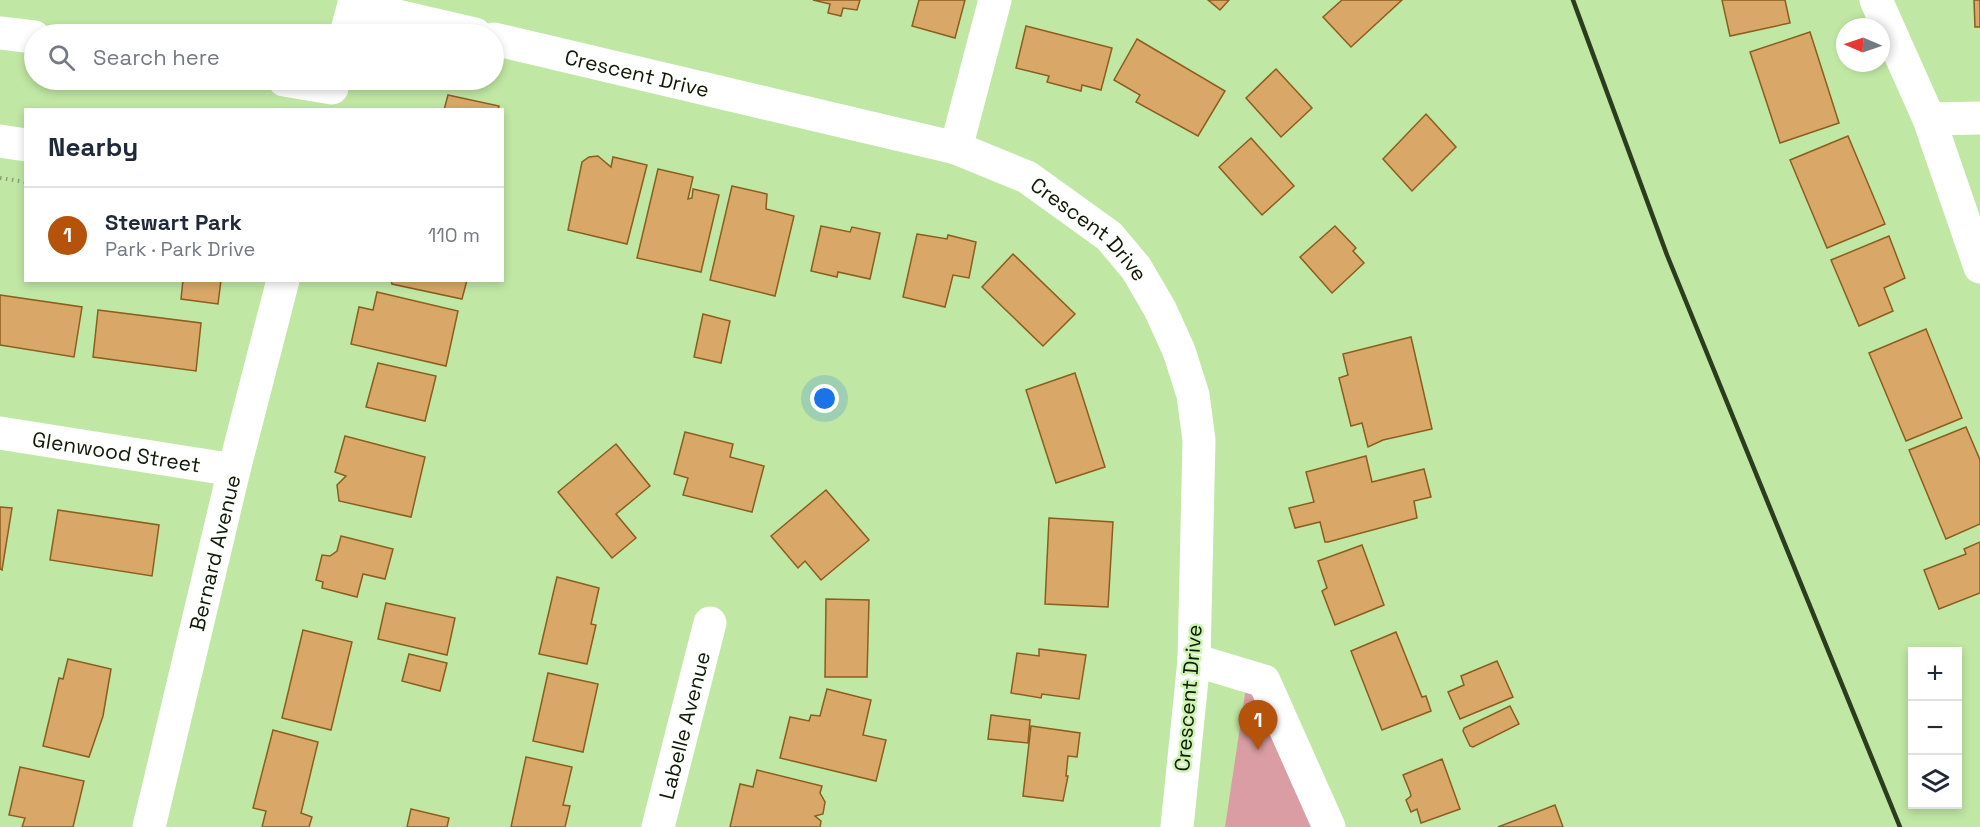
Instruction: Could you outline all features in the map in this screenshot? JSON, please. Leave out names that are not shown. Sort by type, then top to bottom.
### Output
[{"type":"street","points":[[956,148],[995,0]]},
{"type":"street","points":[[1876,0],[1929,119],[1980,267]]},
{"type":"street","points":[[352,13],[416,24]]},
{"type":"street","points":[[0,33],[24,36]]},
{"type":"street","name":"Crescent Drive","points":[[504,41],[956,148],[1026,177],[1101,230],[1136,268],[1160,309],[1179,351],[1193,395],[1199,440],[1194,660],[1177,827]]},
{"type":"street","points":[[1929,119],[1980,118]]},
{"type":"street","points":[[0,141],[24,145]]},
{"type":"street","name":"Bernard Avenue","points":[[149,827],[234,470],[282,282]]},
{"type":"street","name":"Glenwood Street","points":[[0,433],[234,470]]},
{"type":"street","name":"Labelle Avenue","points":[[658,827],[710,623]]},
{"type":"street","points":[[1194,660],[1264,681],[1329,827]]},
{"type":"path","points":[[0,178],[24,182]]},
{"type":"shaded area","points":[[1248,674],[1312,827],[1225,827]]},
{"type":"building","points":[[813,0],[860,0],[857,10],[843,8],[841,16],[828,13],[830,4]]},
{"type":"building","points":[[919,0],[965,0],[955,38],[912,26]]},
{"type":"building","points":[[1208,0],[1229,0],[1220,10]]},
{"type":"building","points":[[1342,0],[1402,0],[1351,47],[1323,17]]},
{"type":"building","points":[[1722,0],[1785,0],[1790,23],[1730,36]]},
{"type":"building","points":[[1974,0],[1980,0],[1980,27],[1975,27]]},
{"type":"building","points":[[1026,26],[1112,48],[1101,90],[1082,85],[1081,91],[1047,82],[1049,76],[1016,68]]},
{"type":"building","points":[[1810,32],[1839,123],[1780,143],[1750,52]]},
{"type":"building","points":[[1137,39],[1225,91],[1198,136],[1136,102],[1140,95],[1114,80]]},
{"type":"building","points":[[1276,69],[1312,108],[1281,137],[1246,98]]},
{"type":"building","points":[[448,95],[499,106],[498,108],[445,108]]},
{"type":"building","points":[[1426,114],[1456,147],[1412,191],[1383,159]]},
{"type":"building","points":[[1848,136],[1885,224],[1827,248],[1790,160]]},
{"type":"building","points":[[1251,138],[1294,186],[1262,215],[1219,167]]},
{"type":"building","points":[[598,156],[611,167],[613,157],[647,165],[627,244],[568,230],[582,162],[589,157]]},
{"type":"building","points":[[658,169],[693,177],[688,199],[692,198],[693,189],[719,195],[701,272],[637,258]]},
{"type":"building","points":[[732,186],[767,194],[766,209],[794,216],[775,296],[710,280]]},
{"type":"building","points":[[821,226],[850,232],[852,227],[880,233],[870,279],[838,272],[837,277],[811,271]]},
{"type":"building","points":[[1335,226],[1356,248],[1353,251],[1364,263],[1332,293],[1300,257]]},
{"type":"building","points":[[917,234],[947,239],[948,235],[976,242],[969,278],[953,275],[945,307],[903,297]]},
{"type":"building","points":[[1889,236],[1905,278],[1884,288],[1893,311],[1859,326],[1831,260]]},
{"type":"building","points":[[1013,254],[1075,314],[1043,346],[982,287]]},
{"type":"building","points":[[183,282],[221,282],[218,304],[181,299]]},
{"type":"building","points":[[392,282],[466,282],[462,299],[392,284]]},
{"type":"building","points":[[377,292],[458,311],[446,366],[351,344],[359,307],[373,310]]},
{"type":"building","points":[[0,295],[82,307],[74,357],[0,345]]},
{"type":"building","points":[[98,310],[201,323],[196,371],[93,357]]},
{"type":"building","points":[[703,314],[730,321],[721,363],[694,357]]},
{"type":"building","points":[[1926,329],[1962,418],[1906,441],[1869,353]]},
{"type":"building","points":[[1411,337],[1432,429],[1383,440],[1368,447],[1362,423],[1351,426],[1339,378],[1348,375],[1343,354]]},
{"type":"building","points":[[378,363],[436,376],[425,421],[366,407]]},
{"type":"building","points":[[1075,373],[1105,467],[1056,483],[1026,390]]},
{"type":"building","points":[[1966,427],[1980,460],[1980,524],[1946,539],[1909,450]]},
{"type":"building","points":[[685,432],[733,444],[730,457],[764,466],[752,512],[683,495],[688,478],[674,474]]},
{"type":"building","points":[[345,436],[425,457],[411,517],[339,501],[337,485],[346,476],[335,472]]},
{"type":"building","points":[[616,444],[650,486],[616,514],[636,538],[612,558],[558,492]]},
{"type":"building","points":[[1366,456],[1372,482],[1424,469],[1431,497],[1414,501],[1417,518],[1328,542],[1325,542],[1320,522],[1295,528],[1289,508],[1314,502],[1306,472]]},
{"type":"building","points":[[826,490],[869,540],[821,580],[805,561],[798,568],[771,536]]},
{"type":"building","points":[[0,507],[12,508],[2,570],[0,569]]},
{"type":"building","points":[[58,510],[159,525],[152,576],[50,560]]},
{"type":"building","points":[[1049,518],[1113,522],[1108,607],[1045,604]]},
{"type":"building","points":[[341,536],[393,549],[385,579],[363,574],[357,597],[322,588],[323,582],[316,580],[322,555],[330,556],[337,551]]},
{"type":"building","points":[[1980,542],[1980,593],[1939,609],[1924,570],[1966,554],[1964,549]]},
{"type":"building","points":[[1362,545],[1384,605],[1335,625],[1322,591],[1327,588],[1318,561]]},
{"type":"building","points":[[557,577],[599,588],[591,624],[596,625],[587,664],[539,654]]},
{"type":"building","points":[[826,599],[869,600],[867,677],[825,677]]},
{"type":"building","points":[[386,603],[455,618],[447,655],[378,639]]},
{"type":"building","points":[[303,630],[352,642],[331,730],[282,718]]},
{"type":"building","points":[[1396,632],[1422,697],[1426,696],[1431,711],[1382,730],[1351,651]]},
{"type":"building","points":[[1039,649],[1086,655],[1079,699],[1042,694],[1041,698],[1011,693],[1017,653],[1039,656]]},
{"type":"building","points":[[409,654],[447,663],[440,691],[402,681]]},
{"type":"building","points":[[68,659],[111,669],[103,716],[89,757],[43,746],[59,678],[63,679]]},
{"type":"building","points":[[1497,661],[1513,697],[1460,719],[1448,692],[1464,685],[1461,676]]},
{"type":"building","points":[[548,673],[598,684],[583,752],[533,741]]},
{"type":"building","points":[[827,689],[871,700],[863,735],[886,740],[876,781],[780,758],[790,717],[809,721],[811,715],[820,716]]},
{"type":"building","points":[[1510,706],[1519,724],[1473,747],[1470,746],[1463,731],[1464,728]]},
{"type":"building","points":[[991,715],[1030,720],[1028,743],[988,739]]},
{"type":"building","points":[[1031,726],[1080,733],[1077,757],[1068,756],[1066,776],[1068,776],[1063,801],[1023,796]]},
{"type":"building","points":[[273,730],[318,742],[301,813],[312,817],[309,827],[262,827],[266,811],[253,808]]},
{"type":"building","points":[[526,757],[572,767],[563,805],[570,806],[565,827],[511,827]]},
{"type":"building","points":[[1442,759],[1460,809],[1421,823],[1417,809],[1411,812],[1406,800],[1411,796],[1403,775]]},
{"type":"building","points":[[20,767],[84,781],[73,827],[22,827],[25,818],[9,815]]},
{"type":"building","points":[[757,770],[822,786],[820,793],[825,802],[823,814],[815,816],[821,821],[820,827],[730,827],[740,784],[753,787]]},
{"type":"building","points":[[1555,805],[1563,827],[1498,827]]},
{"type":"building","points":[[411,809],[449,818],[447,827],[407,827]]},
{"type":"railway","points":[[1573,0],[1667,255],[1900,827]]},
{"type":"place","name":"Stewart Park","points":[[1258,750]]}]
